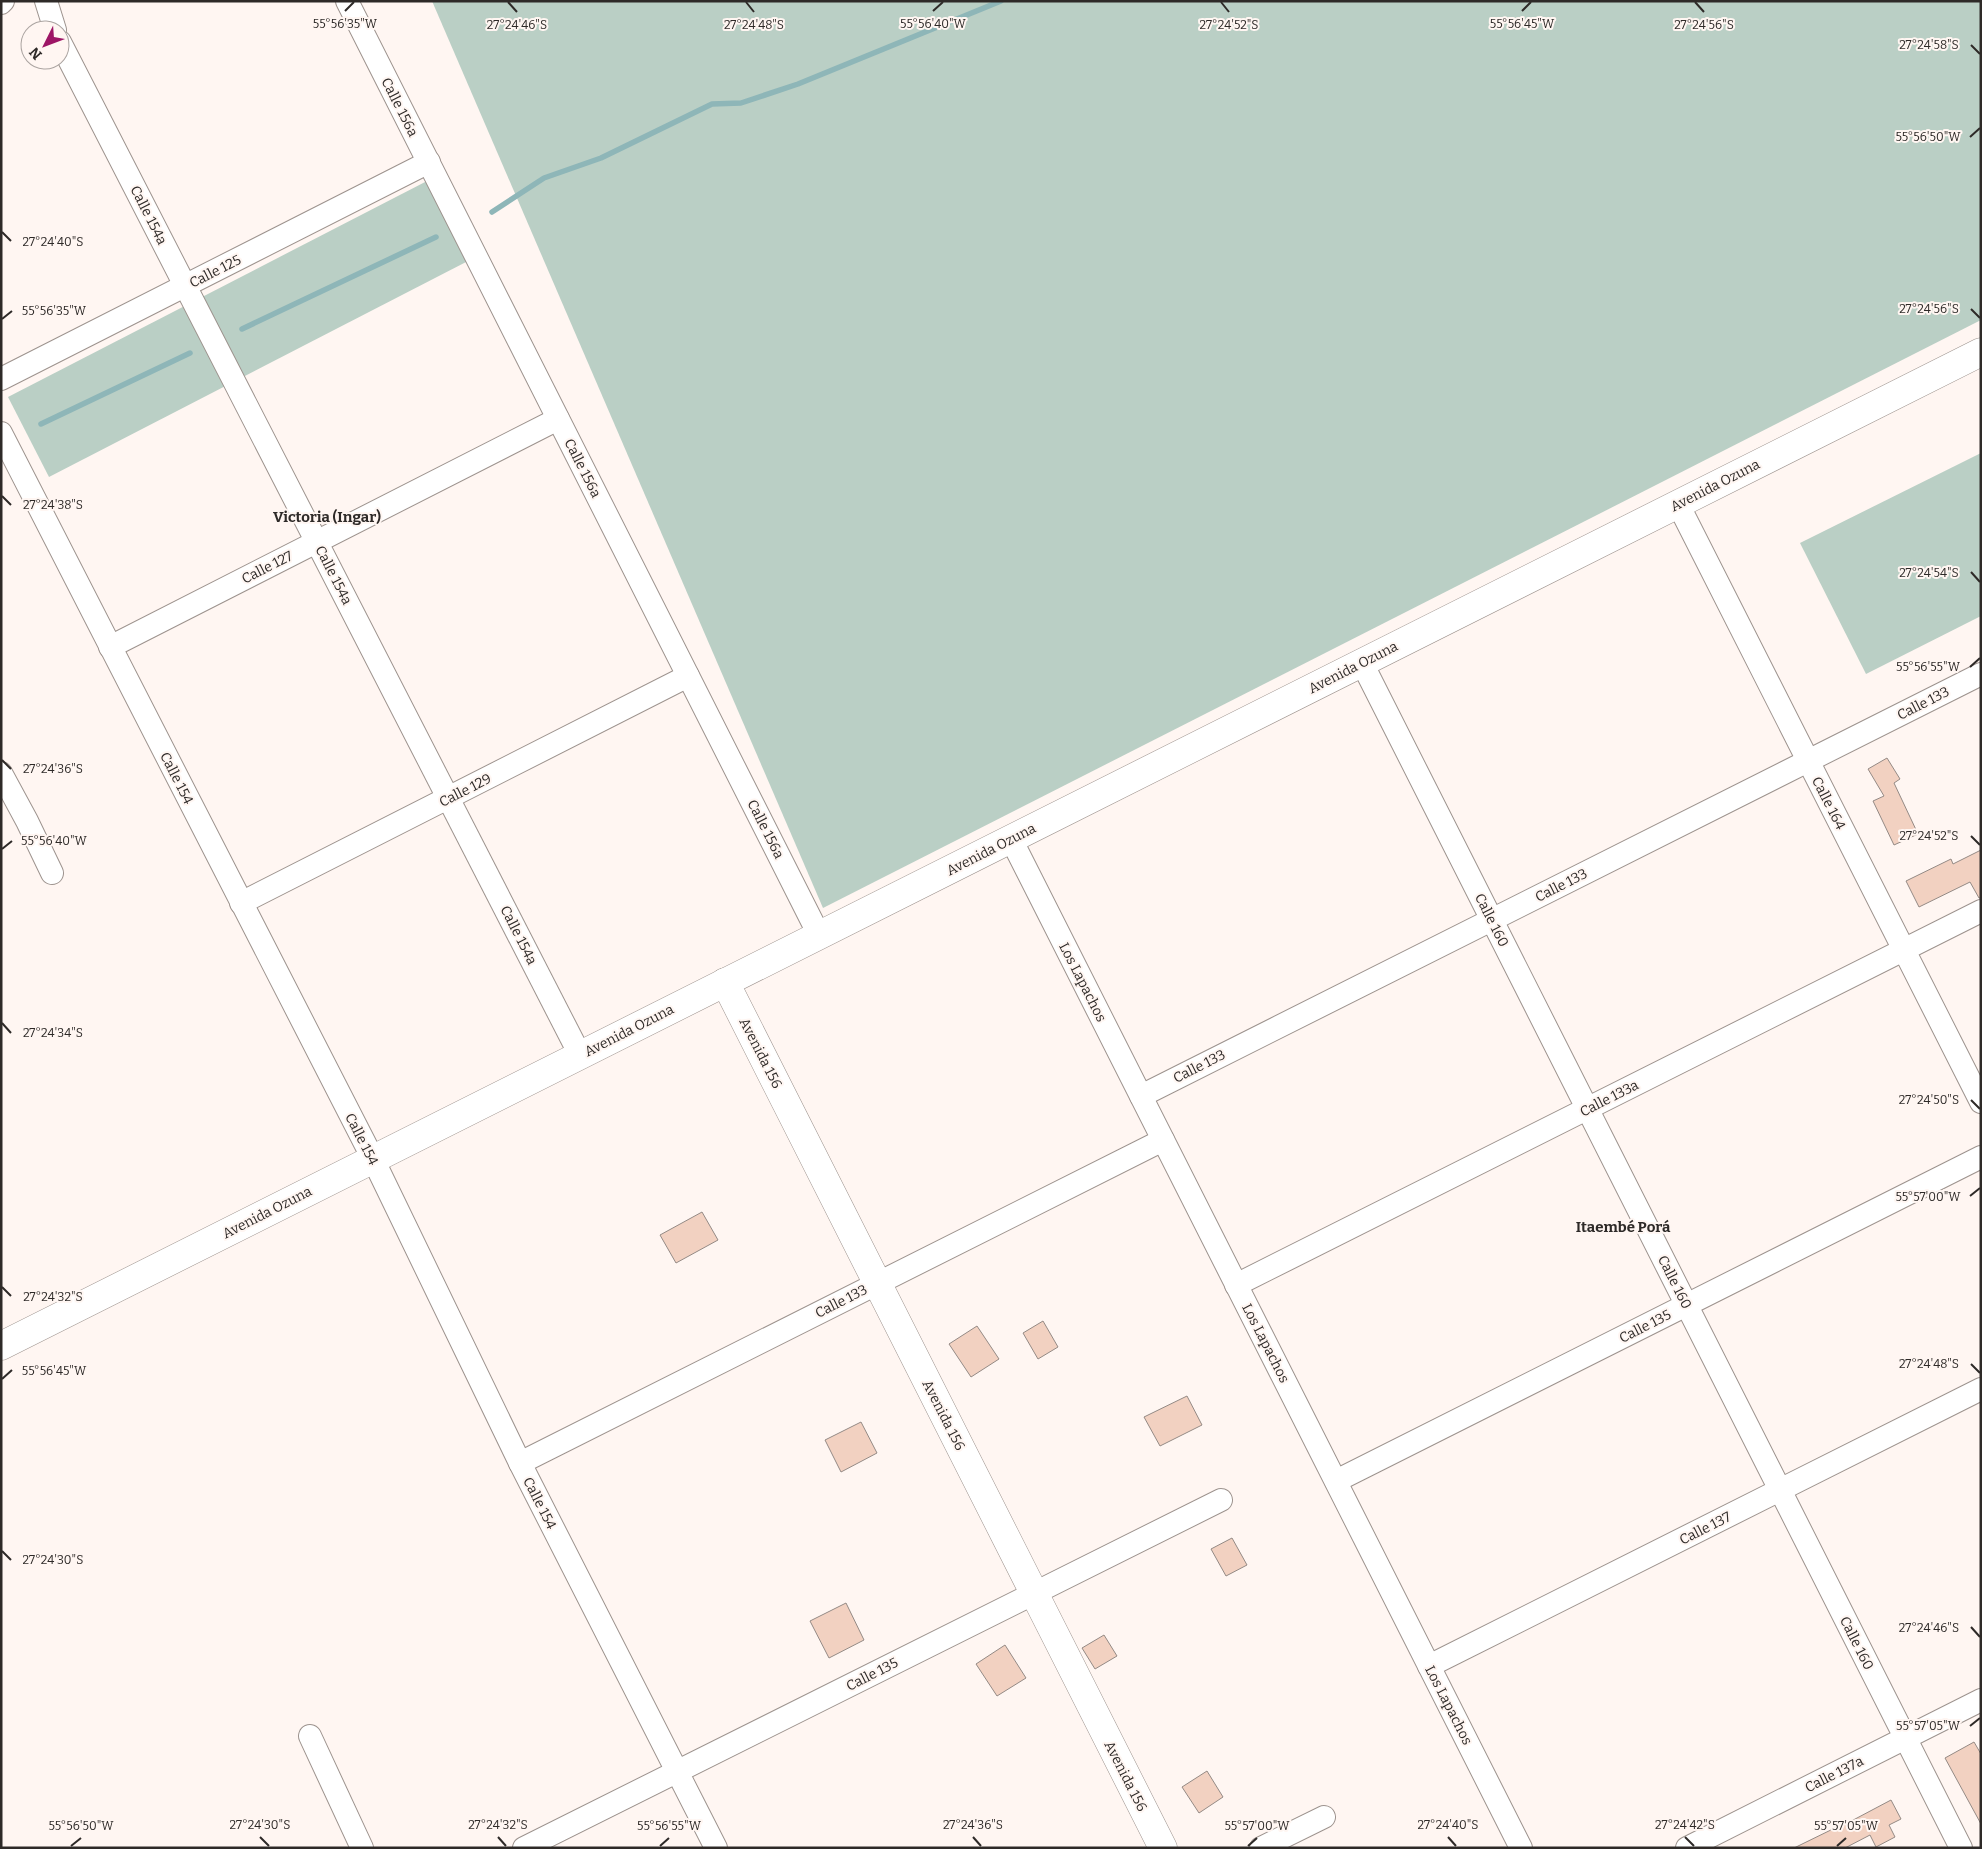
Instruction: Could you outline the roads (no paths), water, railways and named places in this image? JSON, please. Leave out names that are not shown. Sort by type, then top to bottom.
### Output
[{"type":"main road","name":"Avenida Ozuna","points":[[1,1346],[1981,352]]},
{"type":"main road","name":"Avenida 156","points":[[725,982],[1162,1848]]},
{"type":"street","points":[[46,1],[51,20]]},
{"type":"street","name":"Calle 156a","points":[[347,1],[819,935]]},
{"type":"street","name":"Calle 154a","points":[[70,61],[580,1055]]},
{"type":"street","name":"Calle 125","points":[[1,380],[429,162]]},
{"type":"street","name":"Calle 127","points":[[110,647],[558,420]]},
{"type":"street","name":"Calle 154","points":[[1,434],[372,1159],[520,1462],[716,1848]]},
{"type":"street","name":"Calle 164","points":[[1678,504],[1981,1102]]},
{"type":"street","name":"Calle 160","points":[[1362,662],[1961,1848]]},
{"type":"street","name":"Calle 133","points":[[1141,1096],[1981,674]]},
{"type":"street","name":"Calle 129","points":[[241,903],[688,676]]},
{"type":"street","points":[[1,773],[52,873]]},
{"type":"street","name":"Los Lapachos","points":[[1011,839],[1521,1848]]},
{"type":"street","name":"Calle 133a","points":[[1236,1285],[1981,911]]},
{"type":"street","name":"Calle 133","points":[[520,1462],[1163,1140]]},
{"type":"street","name":"Calle 135","points":[[1336,1481],[1981,1157]]},
{"type":"street","name":"Calle 137","points":[[1429,1666],[1981,1390]]},
{"type":"street","name":"Calle 135","points":[[524,1848],[1221,1500]]},
{"type":"street","name":"Calle 137a","points":[[1687,1848],[1981,1700]]},
{"type":"street","points":[[310,1736],[362,1848]]},
{"type":"street","points":[[1262,1848],[1324,1817]]},
{"type":"waterway","points":[[492,212],[544,178],[601,158],[712,104],[741,103],[798,84],[1001,1]]},
{"type":"waterway","points":[[242,329],[436,237]]},
{"type":"waterway","points":[[41,424],[190,353]]},
{"type":"district","name":"Victoria (Ingar)","points":[[327,517]]},
{"type":"district","name":"Itaembé Porá","points":[[1623,1227]]}]
